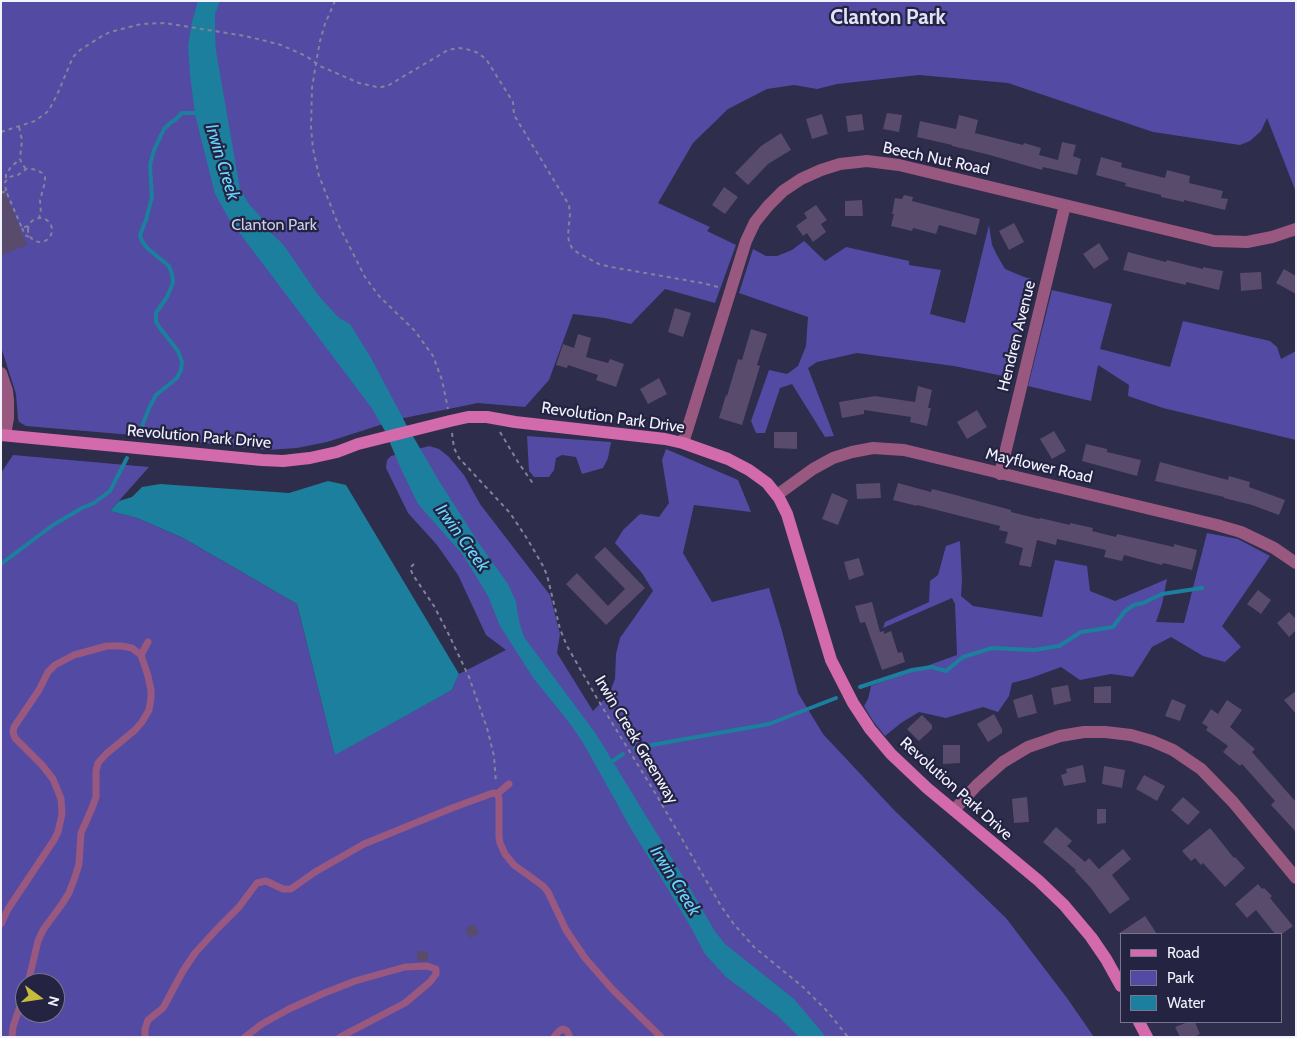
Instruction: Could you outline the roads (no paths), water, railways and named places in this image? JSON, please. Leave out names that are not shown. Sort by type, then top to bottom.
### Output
[{"type":"street","name":"Beech Nut Road","points":[[683,443],[746,241],[755,222],[783,191],[801,179],[821,170],[840,164],[867,161],[916,168],[1214,241],[1247,242],[1272,237],[1296,229]]},
{"type":"street","name":"Hendren Avenue","points":[[1000,474],[1065,205]]},
{"type":"street","points":[[1,373],[8,400],[8,418],[3,435]]},
{"type":"street","name":"Revolution Park Drive","points":[[3,435],[284,461],[337,452],[358,444],[421,427],[468,418],[488,417],[665,439],[714,453],[749,470],[767,483],[777,495],[787,514],[832,660],[853,703],[870,729],[891,754],[927,788],[1039,881],[1064,905],[1106,959],[1120,984]]},
{"type":"street","name":"Mayflower Road","points":[[777,495],[813,469],[833,458],[873,448],[904,450],[1217,525],[1241,532],[1274,548],[1296,563]]},
{"type":"street","points":[[954,810],[977,785],[1003,762],[1028,747],[1060,736],[1084,732],[1131,735],[1173,750],[1201,768],[1233,802],[1296,878]]},
{"type":"street","points":[[1140,1023],[1147,1037]]},
{"type":"lane","points":[[141,655],[148,642]]},
{"type":"lane","points":[[1,924],[8,909],[54,840],[62,814],[61,799],[53,779],[15,738],[13,732],[16,724],[39,690],[48,672],[60,661],[74,655],[114,645],[132,648],[141,655],[145,665],[151,690],[149,710],[142,722],[106,754],[98,764],[96,771],[96,797],[81,833],[79,864],[75,877],[69,893],[43,930],[38,941],[30,973]]},
{"type":"lane","points":[[145,1037],[148,1020],[163,1008],[192,957],[216,929],[239,907],[257,883],[266,882],[283,889],[292,889],[315,872],[364,844],[490,793],[497,794],[509,784]]},
{"type":"lane","points":[[497,794],[499,798],[499,838],[505,854],[514,865],[548,892],[566,930],[585,958],[613,990],[661,1037]]},
{"type":"lane","points":[[245,1037],[262,1024],[289,1009],[355,981],[405,967],[427,966],[436,969],[436,974],[430,982],[405,1003],[340,1037]]},
{"type":"lane","points":[[12,1037],[15,1021]]},
{"type":"lane","points":[[554,1037],[562,1029],[567,1031],[570,1037]]},
{"type":"water","name":"Irwin Creek","points":[[198,1],[220,1],[215,14],[216,51],[240,189],[249,204],[260,216],[270,232],[283,244],[318,295],[339,318],[350,324],[371,358],[439,481],[478,542],[508,584],[516,602],[524,637],[596,734],[714,930],[725,944],[794,999],[826,1037],[799,1037],[778,1016],[726,977],[705,954],[582,741],[534,679],[500,626],[488,596],[463,555],[418,504],[385,431],[371,407],[229,219],[215,194],[195,114],[188,46]]},
{"type":"water","points":[[328,481],[346,485],[459,674],[452,690],[335,755],[297,604],[183,538],[137,518],[110,511],[119,501],[132,497],[142,487],[160,484],[289,493]]},
{"type":"waterway","points":[[142,426],[156,395],[177,378],[182,362],[178,351],[156,322],[156,313],[167,297],[173,283],[172,274],[169,266],[147,248],[140,235],[152,197],[150,165],[154,150],[164,129],[182,113],[199,113]]},
{"type":"waterway","points":[[1,564],[53,525],[94,503],[110,491],[127,458]]},
{"type":"waterway","points":[[860,687],[912,670],[932,667],[946,671],[963,657],[992,648],[1034,650],[1059,646],[1081,632],[1113,627],[1125,611],[1134,605],[1162,594],[1202,588]]},
{"type":"waterway","points":[[635,748],[769,724],[836,698]]},
{"type":"waterway","points":[[610,763],[623,754]]},
{"type":"district","name":"Clanton Park","points":[[888,18]]}]
